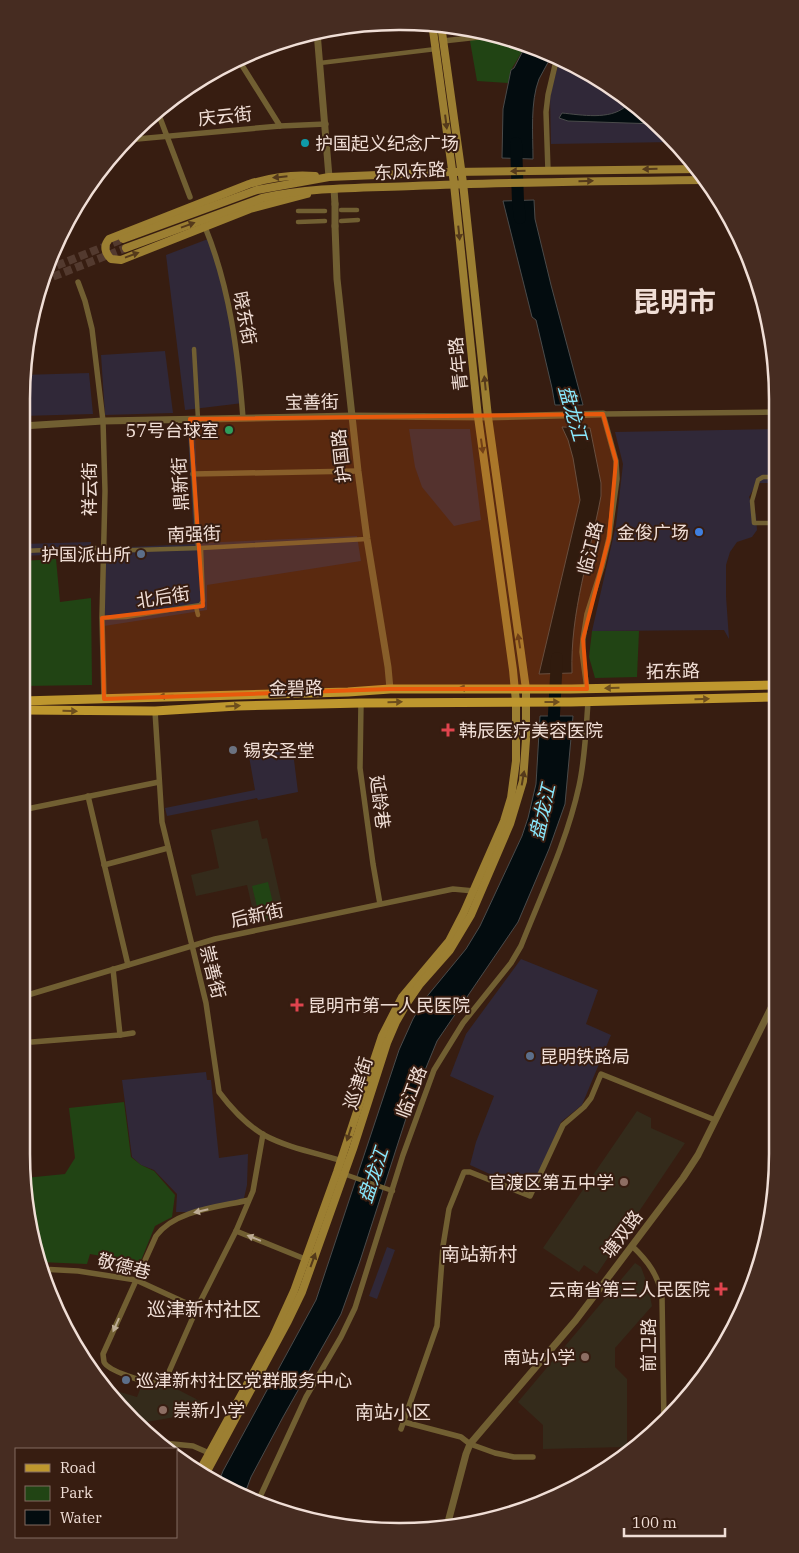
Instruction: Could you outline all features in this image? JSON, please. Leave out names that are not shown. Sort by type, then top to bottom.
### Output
[{"type":"main road","name":"青年路","points":[[433,32],[454,184],[478,418],[516,702]]},
{"type":"main road","name":"青年路","points":[[442,32],[461,172],[488,418],[526,689],[530,702]]},
{"type":"main road","name":"东风东路","points":[[123,239],[258,190],[329,177],[452,172],[688,169]]},
{"type":"main road","points":[[320,190],[290,200],[250,209],[121,260],[111,259],[106,252],[105,245],[109,239],[250,184],[273,177],[301,174],[329,177]]},
{"type":"main road","name":"东风东路","points":[[126,248],[262,198],[282,194],[334,189],[462,183],[697,180]]},
{"type":"main road","name":"拓东路","points":[[571,689],[769,685]]},
{"type":"main road","name":"金碧路","points":[[30,701],[348,692],[390,689],[571,689]]},
{"type":"main road","name":"拓东路","points":[[571,702],[769,697]]},
{"type":"main road","name":"巡津街","points":[[208,1469],[295,1306],[344,1174],[344,1162],[373,1059],[391,1016],[414,980],[448,941],[474,890],[501,829],[511,798],[516,761],[516,702]]},
{"type":"main road","name":"巡津街","points":[[202,1466],[286,1311],[396,1022],[406,1003],[420,984],[450,950],[471,915],[510,824],[523,781],[530,702]]},
{"type":"main road","name":"金碧路","points":[[30,710],[155,711],[237,706],[361,703],[571,702]]},
{"type":"street","points":[[443,41],[474,38]]},
{"type":"street","points":[[318,39],[329,177]]},
{"type":"street","points":[[320,64],[436,49]]},
{"type":"street","points":[[548,171],[546,112],[555,64]]},
{"type":"street","points":[[242,65],[280,126]]},
{"type":"street","points":[[160,118],[190,197]]},
{"type":"street","name":"庆云街","points":[[137,139],[280,126],[326,124]]},
{"type":"street","name":"护国路","points":[[334,189],[336,279],[358,471],[367,539],[386,649],[390,689]]},
{"type":"street","points":[[341,210],[357,210]]},
{"type":"street","points":[[298,211],[325,211]]},
{"type":"street","points":[[341,221],[358,220]]},
{"type":"street","points":[[298,222],[325,221]]},
{"type":"street","name":"晓东街","points":[[205,227],[230,306],[240,379],[242,418]]},
{"type":"street","name":"祥云街","points":[[78,282],[92,329],[103,421],[105,488],[102,618],[104,699]]},
{"type":"street","points":[[194,349],[198,419]]},
{"type":"street","points":[[603,414],[769,412]]},
{"type":"street","name":"宝善街","points":[[30,426],[103,421],[190,419],[352,416],[488,418],[603,414]]},
{"type":"street","name":"临江路","points":[[587,689],[582,652],[583,639],[587,614],[609,538],[617,479],[616,461],[603,414]]},
{"type":"street","name":"鼎新街","points":[[190,419],[199,548]]},
{"type":"street","points":[[193,474],[358,471]]},
{"type":"street","points":[[769,477],[762,477],[758,480],[752,501],[754,523],[769,523]]},
{"type":"street","name":"南强街","points":[[30,551],[96,548],[104,551],[199,548],[367,539]]},
{"type":"street","name":"北后街","points":[[102,618],[126,617],[200,605],[203,601],[199,548]]},
{"type":"street","points":[[196,607],[198,615]]},
{"type":"street","name":"临江路","points":[[261,1496],[306,1397],[341,1337],[355,1308],[403,1154],[434,1070],[463,1023],[511,963],[521,946],[572,812],[580,785],[588,702]]},
{"type":"street","name":"延龄巷","points":[[361,703],[360,768],[372,864],[380,904]]},
{"type":"street","name":"崇善街","points":[[155,711],[162,822],[206,1002],[219,1092],[248,1123],[263,1134],[277,1141],[344,1162]]},
{"type":"street","points":[[30,808],[159,782]]},
{"type":"street","points":[[88,796],[128,965]]},
{"type":"street","points":[[104,865],[168,848]]},
{"type":"street","name":"后新街","points":[[30,994],[215,939],[453,889],[474,890]]},
{"type":"street","points":[[113,969],[120,1035]]},
{"type":"street","name":"塘双路","points":[[449,1520],[470,1444],[576,1320],[683,1178],[698,1154],[769,1012]]},
{"type":"street","points":[[32,1042],[120,1035],[133,1032]]},
{"type":"street","points":[[401,1429],[436,1326],[443,1246],[449,1209],[464,1172],[470,1172],[530,1196],[563,1125],[584,1107],[591,1098],[601,1074],[715,1120]]},
{"type":"street","points":[[249,1200],[189,1214],[170,1222],[161,1229],[156,1236],[103,1354],[104,1362],[108,1366],[125,1375],[155,1383],[163,1380],[168,1374],[236,1231],[253,1191],[263,1134]]},
{"type":"street","points":[[344,1174],[393,1191]]},
{"type":"street","points":[[236,1231],[305,1259]]},
{"type":"street","name":"前卫路","points":[[632,1246],[651,1266],[659,1281],[662,1296],[664,1412]]},
{"type":"street","name":"敬德巷","points":[[49,1269],[78,1271],[136,1280],[198,1308]]},
{"type":"street","points":[[404,1422],[461,1437],[470,1444],[495,1453],[514,1457],[532,1457]]},
{"type":"street","points":[[171,1444],[192,1446],[209,1453]]},
{"type":"highlighted area","points":[[603,414],[616,461],[609,538],[583,639],[587,689],[390,689],[104,699],[102,618],[203,606],[190,419]]},
{"type":"shaded area","points":[[558,66],[605,92],[624,106],[665,142],[551,144],[550,95]]},
{"type":"shaded area","points":[[208,239],[224,284],[243,403],[185,410],[166,255]]},
{"type":"shaded area","points":[[165,351],[173,413],[105,415],[101,355]]},
{"type":"shaded area","points":[[89,373],[93,414],[30,416],[31,375]]},
{"type":"shaded area","points":[[409,429],[470,429],[481,520],[454,526],[422,487],[415,467]]},
{"type":"shaded area","points":[[769,429],[769,483],[757,483],[749,497],[756,515],[757,530],[752,537],[737,542],[730,552],[726,565],[729,639],[724,630],[592,631],[616,525],[623,464],[615,432]]},
{"type":"shaded area","points":[[195,434],[200,543],[357,536],[361,561],[207,585],[207,610],[104,626],[106,548],[194,544],[188,435]]},
{"type":"shaded area","points":[[91,542],[91,553],[30,556],[30,544]]},
{"type":"shaded area","points":[[292,744],[298,792],[167,816],[165,808],[255,790],[247,745]]},
{"type":"shaded area","points":[[258,820],[262,839],[267,838],[285,918],[256,924],[247,885],[196,896],[191,875],[219,868],[211,830]]},
{"type":"shaded area","name":"昆明铁路局","points":[[521,959],[598,990],[586,1024],[611,1035],[582,1105],[561,1122],[533,1189],[527,1191],[470,1165],[476,1142],[494,1096],[450,1076],[466,1034]]},
{"type":"shaded area","points":[[206,1072],[207,1080],[211,1080],[219,1158],[248,1154],[247,1185],[244,1198],[192,1212],[176,1212],[177,1194],[154,1170],[141,1165],[132,1157],[122,1080]]},
{"type":"shaded area","name":"官渡区第五中学","points":[[637,1111],[651,1118],[651,1128],[685,1143],[597,1274],[584,1265],[579,1272],[543,1248]]},
{"type":"shaded area","points":[[387,1247],[395,1250],[377,1299],[369,1296]]},
{"type":"shaded area","name":"南站小学","points":[[635,1263],[641,1267],[648,1286],[652,1306],[615,1348],[615,1367],[627,1379],[627,1444],[624,1447],[543,1449],[543,1425],[518,1402]]},
{"type":"shaded area","name":"崇新小学","points":[[143,1382],[159,1387],[167,1384],[202,1402],[196,1420],[175,1417],[146,1422],[117,1391],[137,1397]]},
{"type":"green space","points":[[475,38],[522,51],[511,70],[508,83],[477,81],[470,41]]},
{"type":"green space","points":[[56,559],[60,602],[91,598],[92,685],[30,686],[30,561]]},
{"type":"green space","points":[[592,631],[639,631],[637,677],[595,678],[589,657]]},
{"type":"green space","points":[[268,882],[276,916],[260,919],[252,886]]},
{"type":"green space","points":[[124,1102],[131,1157],[141,1165],[154,1171],[175,1195],[172,1217],[155,1226],[140,1263],[90,1254],[87,1264],[47,1262],[37,1226],[31,1177],[65,1174],[75,1158],[69,1108]]},
{"type":"water","points":[[523,52],[549,61],[539,79],[534,98],[533,159],[502,158],[503,109],[511,70]]},
{"type":"water","points":[[625,107],[645,124],[568,121],[559,118],[562,113],[595,116],[611,114]]},
{"type":"water","points":[[534,200],[535,219],[583,405],[555,405],[536,320],[532,317],[503,201]]},
{"type":"water","points":[[562,427],[590,428],[601,483],[601,496],[577,606],[572,650],[572,673],[539,674],[580,500],[573,458]]},
{"type":"water","points":[[540,716],[573,716],[565,804],[549,849],[518,922],[437,1041],[409,1109],[341,1314],[283,1417],[246,1490],[221,1476],[223,1471],[316,1300],[399,1050],[413,1019],[424,1000],[466,949],[480,926],[522,836],[536,784]]},
{"type":"waterway","name":"盘龙江","points":[[516,143],[520,218]]},
{"type":"waterway","name":"盘龙江","points":[[566,389],[582,444]]},
{"type":"waterway","name":"盘龙江","points":[[553,733],[557,658]]},
{"type":"tunnel","points":[[55,266],[123,239]]},
{"type":"tunnel","points":[[51,277],[126,248]]},
{"type":"place","name":"护国起义纪念广场","points":[[305,143]]},
{"type":"place","name":"57号台球室","points":[[229,430]]},
{"type":"place","name":"金俊广场","points":[[699,532]]},
{"type":"place","name":"护国派出所","points":[[141,554]]},
{"type":"place","name":"韩辰医疗美容医院","points":[[448,730]]},
{"type":"place","name":"锡安圣堂","points":[[233,750]]},
{"type":"place","name":"昆明市第一人民医院","points":[[297,1005]]},
{"type":"place","name":"昆明铁路局","points":[[530,1056]]},
{"type":"place","name":"官渡区第五中学","points":[[624,1182]]},
{"type":"place","name":"云南省第三人民医院","points":[[721,1289]]},
{"type":"place","name":"南站小学","points":[[585,1357]]},
{"type":"place","name":"巡津新村社区党群服务中心","points":[[126,1380]]},
{"type":"place","name":"崇新小学","points":[[163,1410]]},
{"type":"district","name":"昆明市","points":[[674,301]]},
{"type":"district","name":"南站新村","points":[[479,1254]]},
{"type":"district","name":"巡津新村社区","points":[[204,1309]]},
{"type":"district","name":"南站小区","points":[[393,1412]]}]
